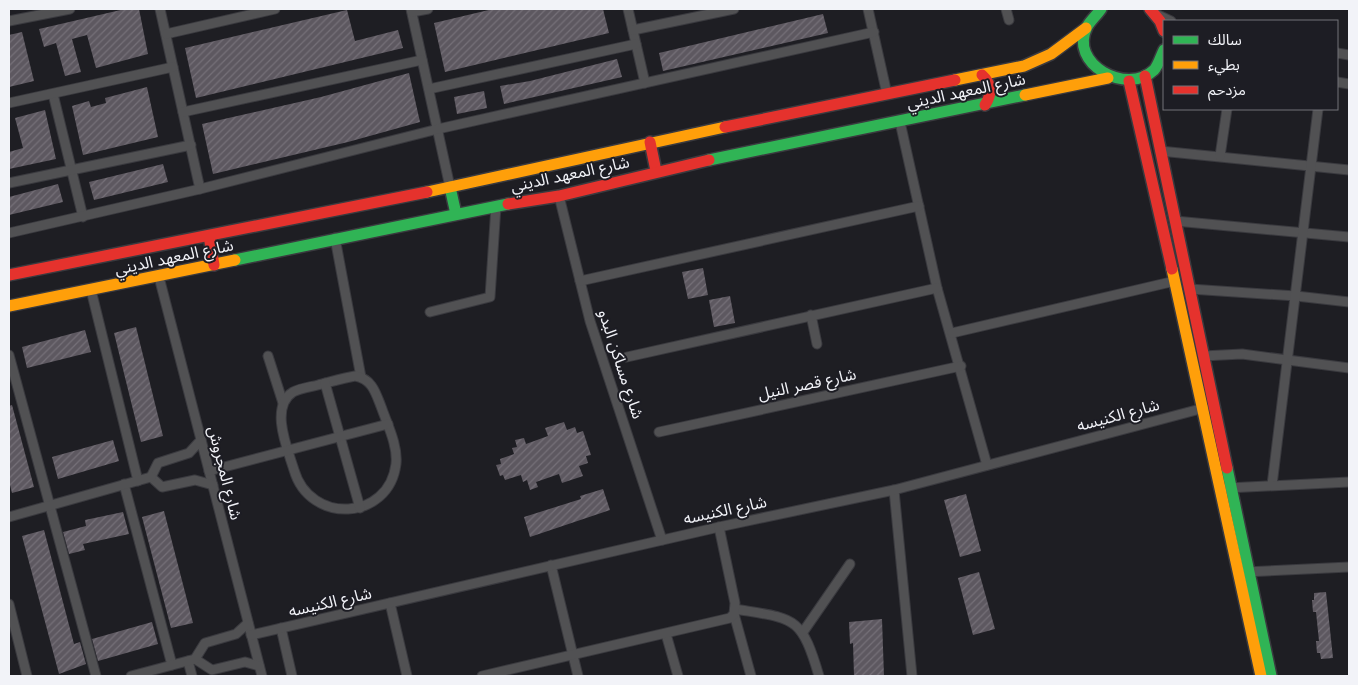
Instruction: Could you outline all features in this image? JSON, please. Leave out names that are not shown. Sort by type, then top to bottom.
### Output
[{"type":"street","points":[[9,22],[70,9]]},
{"type":"street","points":[[160,9],[200,189]]},
{"type":"street","points":[[166,34],[276,9]]},
{"type":"street","points":[[428,9],[412,10],[456,214]]},
{"type":"street","points":[[628,9],[645,83]]},
{"type":"street","points":[[633,30],[734,9]]},
{"type":"street","points":[[868,9],[887,94]]},
{"type":"street","points":[[1006,9],[1009,20]]},
{"type":"street","name":"شارع المعهد الديني","points":[[9,275],[450,187],[650,142],[982,75],[1038,61],[1064,47],[1086,28],[1101,9]]},
{"type":"street","points":[[1153,12],[1168,20]]},
{"type":"street","points":[[1153,12],[1163,29]]},
{"type":"street","points":[[1086,28],[1084,45],[1090,61],[1108,78],[1129,81],[1145,76],[1160,67],[1163,54]]},
{"type":"street","points":[[9,233],[200,189],[438,129],[874,32]]},
{"type":"street","points":[[429,89],[636,44]]},
{"type":"street","points":[[183,112],[422,60]]},
{"type":"street","points":[[9,103],[173,67]]},
{"type":"street","points":[[982,75],[989,82],[991,91],[985,105]]},
{"type":"street","points":[[1145,76],[1190,289],[1227,488],[1245,572],[1272,676]]},
{"type":"street","name":"شارع المعهد الديني","points":[[9,306],[159,277],[335,238],[496,206],[558,196],[656,171],[985,105],[1108,78]]},
{"type":"street","points":[[1129,81],[1204,408],[1227,488]]},
{"type":"street","points":[[53,94],[83,217]]},
{"type":"street","points":[[1220,156],[1227,110]]},
{"type":"street","points":[[1272,484],[1289,360],[1318,110]]},
{"type":"street","points":[[900,122],[937,288],[952,333],[987,465]]},
{"type":"street","points":[[650,142],[656,171]]},
{"type":"street","points":[[9,183],[191,145]]},
{"type":"street","points":[[1160,151],[1349,170]]},
{"type":"street","name":"شارع مساكن البدو","points":[[558,196],[590,321],[662,540]]},
{"type":"street","points":[[430,312],[490,297],[496,206]]},
{"type":"street","points":[[580,282],[919,206]]},
{"type":"street","points":[[1175,221],[1349,236]]},
{"type":"street","points":[[208,236],[214,265]]},
{"type":"street","points":[[335,238],[362,377]]},
{"type":"street","name":"شارع المجروش","points":[[159,277],[262,676]]},
{"type":"street","points":[[952,333],[1175,281]]},
{"type":"street","points":[[627,357],[937,288]]},
{"type":"street","points":[[1190,289],[1296,296],[1349,302]]},
{"type":"street","points":[[91,290],[138,480]]},
{"type":"street","points":[[811,315],[817,344]]},
{"type":"street","points":[[1203,356],[1242,354],[1349,368]]},
{"type":"street","points":[[9,355],[96,676]]},
{"type":"street","points":[[268,356],[283,403],[281,418],[288,450],[301,486],[315,501],[329,508],[344,510],[360,508],[381,495],[394,474],[396,450],[388,424],[372,385],[362,377],[349,377],[292,392],[283,403]]},
{"type":"street","name":"شارع قصر النيل","points":[[659,432],[961,366]]},
{"type":"street","points":[[325,383],[360,508]]},
{"type":"street","name":"شارع الكنيسه","points":[[251,635],[719,526],[894,490],[1204,408]]},
{"type":"street","points":[[209,471],[388,424]]},
{"type":"street","points":[[151,477],[156,464],[189,454],[201,440]]},
{"type":"street","points":[[9,517],[151,477]]},
{"type":"street","points":[[151,477],[162,487],[195,480],[213,485]]},
{"type":"street","points":[[1227,488],[1272,484],[1349,482]]},
{"type":"street","points":[[124,484],[172,665]]},
{"type":"street","points":[[894,490],[912,676]]},
{"type":"street","points":[[719,526],[735,611],[751,676]]},
{"type":"street","points":[[803,632],[850,564]]},
{"type":"street","points":[[551,565],[578,676]]},
{"type":"street","points":[[1245,572],[1349,567]]},
{"type":"street","points":[[1245,572],[1261,676]]},
{"type":"street","points":[[390,603],[406,676]]},
{"type":"street","points":[[9,604],[27,676]]},
{"type":"street","points":[[482,676],[494,675],[725,620],[735,611],[778,616],[796,625],[803,632],[811,647],[820,676]]},
{"type":"street","points":[[192,676],[192,660],[205,643],[238,632],[248,622]]},
{"type":"street","points":[[281,628],[292,676]]},
{"type":"street","points":[[666,634],[678,676]]},
{"type":"street","points":[[131,676],[192,660],[212,670],[245,662],[259,666]]},
{"type":"building","points":[[125,9],[139,9],[148,54],[96,68],[87,35],[72,39],[81,72],[65,76],[56,43],[44,47],[39,29]]},
{"type":"building","points":[[493,9],[603,9],[609,33],[445,72],[434,23]]},
{"type":"building","points":[[347,10],[355,41],[398,30],[403,48],[196,98],[185,48]]},
{"type":"building","points":[[823,14],[828,33],[663,71],[659,53]]},
{"type":"building","points":[[22,32],[34,81],[9,87],[9,35]]},
{"type":"building","points":[[617,59],[622,77],[504,104],[500,86],[530,81]]},
{"type":"building","points":[[409,73],[420,122],[348,142],[213,174],[202,124],[321,97]]},
{"type":"building","points":[[147,87],[158,137],[83,155],[72,106],[89,101],[91,107],[106,103],[105,98]]},
{"type":"building","points":[[484,91],[487,108],[457,114],[454,97]]},
{"type":"building","points":[[45,110],[56,159],[9,169],[9,152],[23,148],[15,118]]},
{"type":"building","points":[[163,164],[168,182],[94,200],[89,182]]},
{"type":"building","points":[[58,184],[63,202],[9,215],[9,197]]},
{"type":"building","points":[[703,268],[708,295],[688,299],[682,272]]},
{"type":"building","points":[[730,296],[735,323],[714,327],[709,300]]},
{"type":"building","points":[[136,327],[163,436],[141,442],[114,333]]},
{"type":"building","points":[[85,330],[91,352],[27,368],[22,347]]},
{"type":"building","points":[[12,405],[34,487],[12,493],[9,481],[9,406]]},
{"type":"building","points":[[564,422],[567,430],[575,427],[577,433],[583,431],[591,455],[586,456],[588,463],[579,466],[583,476],[562,483],[559,474],[536,482],[538,487],[530,490],[527,480],[523,482],[521,475],[505,480],[503,475],[500,476],[496,465],[501,464],[500,459],[514,454],[512,448],[517,447],[515,440],[524,438],[526,444],[548,436],[545,428]]},
{"type":"building","points":[[113,440],[119,461],[58,479],[52,457]]},
{"type":"building","points":[[603,489],[610,510],[530,537],[524,517],[581,499],[580,496]]},
{"type":"building","points":[[966,494],[981,551],[960,557],[944,500]]},
{"type":"building","points":[[164,511],[193,623],[171,628],[142,517]]},
{"type":"building","points":[[123,512],[129,534],[83,544],[85,550],[69,554],[63,532],[86,526],[85,520]]},
{"type":"building","points":[[44,530],[74,644],[80,642],[86,664],[59,674],[22,536]]},
{"type":"building","points":[[979,572],[995,629],[973,635],[958,578]]},
{"type":"building","points":[[1326,592],[1333,658],[1321,659],[1320,653],[1317,653],[1316,641],[1319,641],[1316,612],[1313,612],[1312,600],[1314,600],[1314,593]]},
{"type":"building","points":[[882,619],[884,676],[854,676],[853,643],[850,644],[849,622]]},
{"type":"building","points":[[152,622],[158,644],[98,661],[92,639]]},
{"type":"traffic: fast","points":[[1101,9],[1087,27],[1083,41],[1086,53],[1093,64],[1103,72],[1116,78],[1143,77],[1154,70],[1163,52]]},
{"type":"traffic: fast","points":[[709,160],[1025,95]]},
{"type":"traffic: fast","points":[[450,187],[456,214]]},
{"type":"traffic: fast","points":[[235,260],[508,204]]},
{"type":"traffic: fast","points":[[1227,468],[1271,676]]},
{"type":"traffic: slow","points":[[955,80],[1024,66],[1051,54],[1086,28]]},
{"type":"traffic: slow","points":[[1025,95],[1108,78]]},
{"type":"traffic: slow","points":[[427,192],[725,127]]},
{"type":"traffic: slow","points":[[9,306],[235,260]]},
{"type":"traffic: slow","points":[[1172,269],[1261,676]]},
{"type":"traffic: jam","points":[[1150,9],[1160,21],[1163,28]]},
{"type":"traffic: jam","points":[[982,75],[988,82],[990,89],[985,105]]},
{"type":"traffic: jam","points":[[1145,76],[1227,468]]},
{"type":"traffic: jam","points":[[725,127],[955,80]]},
{"type":"traffic: jam","points":[[1129,81],[1172,269]]},
{"type":"traffic: jam","points":[[650,142],[656,171]]},
{"type":"traffic: jam","points":[[508,204],[559,196],[709,160]]},
{"type":"traffic: jam","points":[[9,275],[427,192]]},
{"type":"traffic: jam","points":[[209,236],[214,265]]}]
